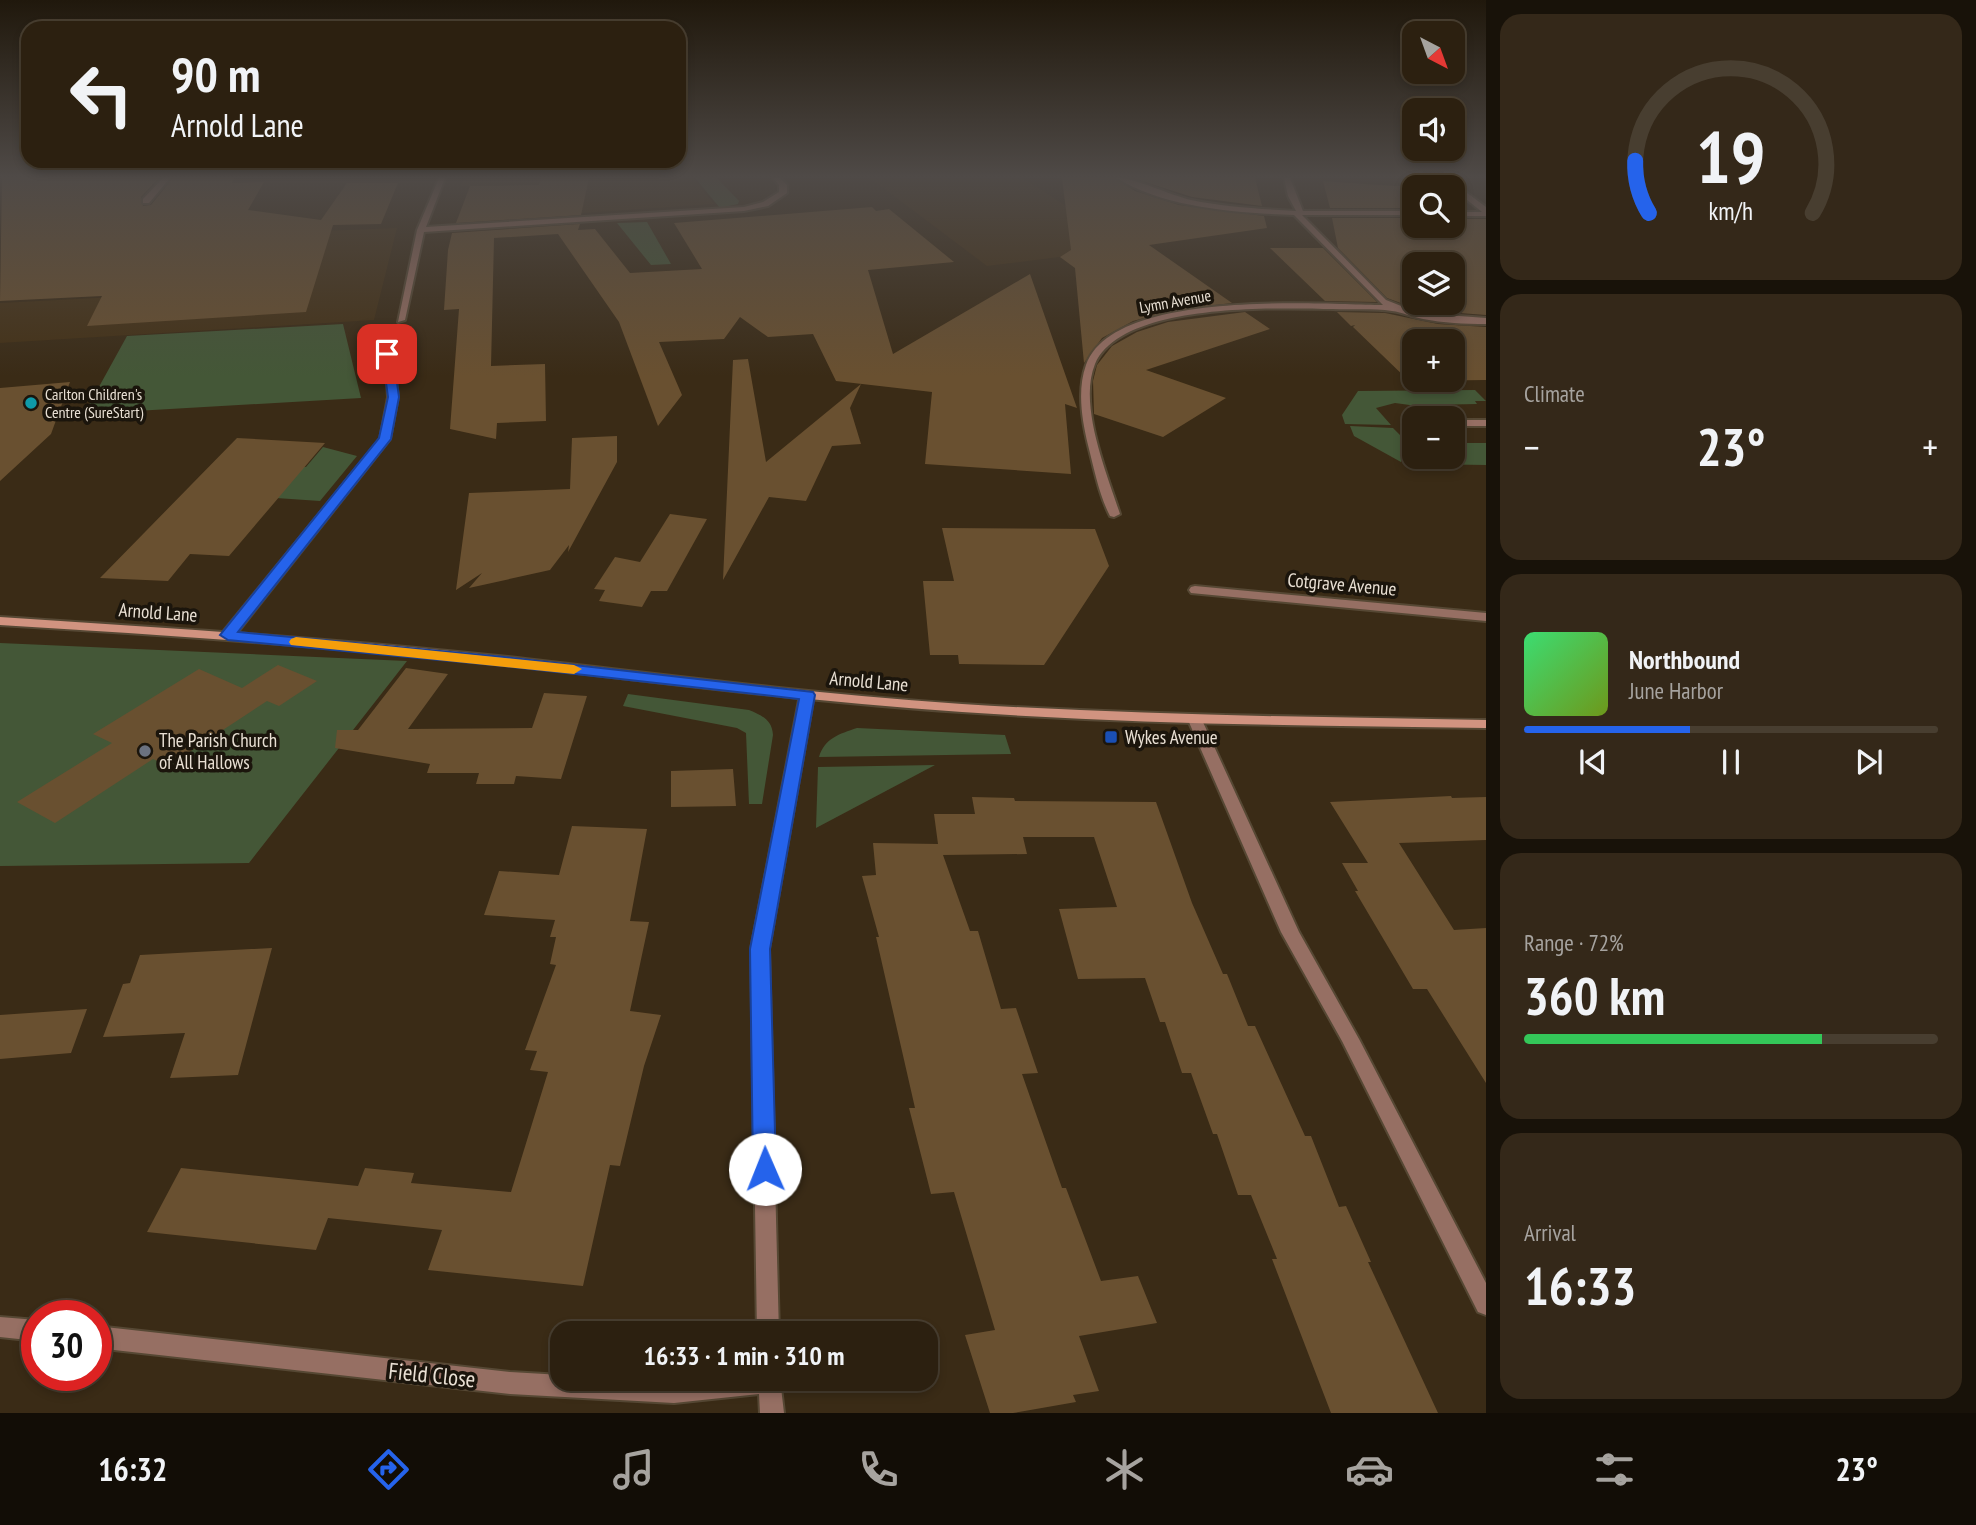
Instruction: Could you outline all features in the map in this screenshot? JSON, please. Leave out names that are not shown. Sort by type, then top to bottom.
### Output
[{"type":"street","points":[[401,320],[418,244]]},
{"type":"street","points":[[1324,244],[1393,308]]},
{"type":"street","name":"Lymn Avenue","points":[[1114,513],[1092,437],[1086,394],[1091,364],[1100,348],[1113,336],[1134,324],[1209,310],[1243,307],[1393,308],[1443,319],[1486,321]]},
{"type":"street","points":[[228,635],[385,439],[393,397],[387,354]]},
{"type":"street","points":[[1465,423],[1486,423]]},
{"type":"street","name":"Cotgrave Avenue","points":[[1195,590],[1486,617]]},
{"type":"street","name":"Arnold Lane","points":[[0,621],[228,635],[504,661],[807,695],[985,709],[1195,720],[1486,724]]},
{"type":"street","points":[[768,1321],[760,949],[807,695]]},
{"type":"street","points":[[1195,720],[1290,932],[1350,1039],[1486,1305]]},
{"type":"street","points":[[0,1327],[21,1329]]},
{"type":"street","name":"Field Close","points":[[112,1339],[550,1385]]},
{"type":"street","name":"Field Close","points":[[656,1391],[682,1391]]},
{"type":"street","points":[[770,1391],[772,1413]]},
{"type":"shaded area","points":[[191,244],[393,244],[374,320],[0,343],[0,303],[153,295]]},
{"type":"shaded area","points":[[958,244],[1125,244],[1131,248],[987,266]]},
{"type":"green space","points":[[634,244],[660,244],[671,264],[651,265]]},
{"type":"green space","points":[[343,324],[361,398],[84,414],[127,336]]},
{"type":"green space","points":[[1475,390],[1486,401],[1475,401],[1477,404],[1426,406],[1395,403],[1376,408],[1391,425],[1345,424],[1342,415],[1358,391]]},
{"type":"green space","points":[[1350,426],[1393,428],[1402,437],[1401,462],[1354,436]]},
{"type":"green space","points":[[1465,443],[1486,443],[1486,465],[1465,465]]},
{"type":"green space","points":[[323,447],[357,456],[320,501],[230,495],[259,463],[306,467]]},
{"type":"green space","points":[[0,643],[407,661],[249,863],[0,866]]},
{"type":"green space","points":[[628,694],[749,710],[766,719],[773,735],[762,804],[749,804],[746,733],[737,728],[623,706]]},
{"type":"green space","points":[[857,728],[1005,735],[1011,754],[819,757],[829,741]]},
{"type":"green space","points":[[935,765],[816,828],[818,767]]},
{"type":"building","points":[[1,244],[327,244],[306,312],[87,326],[102,296],[0,301]]},
{"type":"building","points":[[449,244],[494,244],[491,366],[545,364],[546,421],[497,423],[496,439],[450,429],[459,309],[444,310]]},
{"type":"building","points":[[565,244],[607,244],[630,273],[702,269],[687,244],[932,244],[954,262],[868,270],[893,354],[1030,274],[1077,408],[1065,404],[1071,474],[925,464],[932,392],[836,381],[813,334],[768,337],[740,317],[724,339],[659,342],[682,395],[658,426],[619,322]]},
{"type":"building","points":[[1070,244],[1156,244],[1149,245],[1232,303],[1174,310],[1133,321],[1102,338],[1084,363],[1075,268],[1060,257],[1071,250]]},
{"type":"building","points":[[1337,244],[1486,244],[1486,315],[1465,313],[1465,252],[1402,252],[1402,303],[1387,298],[1338,248]]},
{"type":"building","points":[[1270,248],[1323,248],[1377,302],[1325,301]]},
{"type":"building","points":[[1245,312],[1270,329],[1146,370],[1226,398],[1163,437],[1094,414],[1093,381],[1097,365],[1112,346],[1137,332],[1168,322]]},
{"type":"building","points":[[1337,312],[1385,313],[1438,324],[1486,327],[1486,380],[1465,380],[1465,329],[1402,329],[1402,374],[1353,327],[1355,325],[1351,326]]},
{"type":"building","points":[[748,359],[766,462],[861,384],[850,408],[861,444],[832,446],[806,501],[769,497],[723,580],[733,360]]},
{"type":"building","points":[[70,382],[51,434],[0,481],[0,388]]},
{"type":"building","points":[[617,436],[617,462],[568,552],[569,545],[550,570],[469,588],[482,573],[456,590],[469,493],[570,489],[572,438]]},
{"type":"building","points":[[237,438],[325,443],[229,556],[190,554],[168,581],[100,578]]},
{"type":"building","points":[[670,514],[707,519],[667,591],[651,591],[642,607],[599,601],[605,590],[594,589],[615,557],[640,562]]},
{"type":"building","points":[[942,528],[1095,529],[1109,566],[1044,665],[959,664],[958,655],[930,655],[923,581],[954,581]]},
{"type":"building","name":"The Parish Church of All Hallows","points":[[278,665],[317,681],[279,706],[267,701],[168,766],[153,759],[55,823],[17,802],[112,743],[93,734],[199,669],[242,688]]},
{"type":"building","points":[[406,668],[448,674],[408,729],[532,728],[544,693],[587,696],[561,779],[516,776],[514,784],[476,784],[479,773],[427,773],[430,764],[335,748],[337,730],[358,730]]},
{"type":"building","points":[[733,769],[736,806],[671,807],[671,771]]},
{"type":"building","points":[[1451,796],[1486,797],[1486,840],[1399,843],[1454,930],[1486,928],[1486,1083],[1427,989],[1413,989],[1355,891],[1358,891],[1342,863],[1368,863],[1330,802]]},
{"type":"building","points":[[972,797],[1014,798],[1015,801],[1156,802],[1192,903],[1223,974],[1227,974],[1248,1026],[1255,1026],[1305,1136],[1311,1136],[1339,1207],[1346,1206],[1371,1262],[1368,1262],[1438,1413],[1331,1413],[1272,1259],[1277,1259],[1251,1195],[1238,1195],[1217,1134],[1213,1134],[1191,1073],[1182,1073],[1165,1022],[1160,1022],[1145,978],[1078,979],[1059,909],[1117,907],[1094,837],[1023,837],[1027,854],[943,855],[970,931],[978,931],[1001,1009],[1016,1008],[1038,1073],[1022,1074],[1062,1188],[1066,1188],[1101,1281],[1138,1276],[1157,1323],[1079,1336],[1099,1391],[1073,1395],[1076,1402],[1013,1413],[990,1413],[965,1335],[995,1330],[954,1192],[931,1194],[909,1108],[915,1108],[876,937],[879,937],[862,876],[876,875],[873,843],[938,844],[934,814],[975,814]]},
{"type":"building","points":[[572,826],[647,829],[630,921],[649,922],[630,1011],[661,1015],[644,1066],[620,1166],[610,1165],[583,1286],[428,1270],[442,1230],[328,1218],[316,1250],[147,1232],[181,1168],[358,1186],[365,1168],[414,1173],[411,1183],[511,1192],[548,1072],[530,1070],[537,1051],[525,1050],[556,965],[550,964],[556,937],[550,937],[555,920],[484,915],[499,871],[559,875]]},
{"type":"building","points":[[272,948],[238,1075],[170,1078],[185,1033],[103,1037],[123,984],[130,983],[140,955]]},
{"type":"building","points":[[87,1009],[71,1053],[0,1059],[0,1015]]},
{"type":"slow traffic","points":[[296,642],[574,669]]},
{"type":"place","name":"Carlton Children's Centre (SureStart)","points":[[31,403]]},
{"type":"place","name":"Wykes Avenue","points":[[1111,737]]},
{"type":"place","name":"The Parish Church of All Hallows","points":[[145,751]]},
{"type":"route","points":[[387,354],[393,397],[385,439],[238,619],[228,635],[504,661],[807,695],[760,949],[765,1169]]}]
